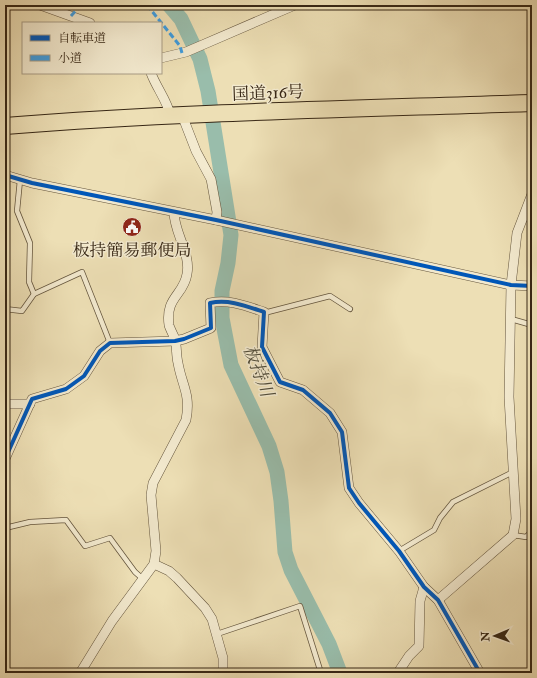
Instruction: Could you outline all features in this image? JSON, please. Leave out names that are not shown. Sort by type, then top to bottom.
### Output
[{"type":"highway","name":"国道316号","points":[[5,126],[88,119],[532,103]]},
{"type":"street","points":[[40,5],[87,22]]},
{"type":"street","points":[[162,58],[186,52],[295,5]]},
{"type":"street","points":[[151,74],[156,87],[169,110],[182,115],[196,151],[211,179],[219,221]]},
{"type":"street","points":[[5,175],[20,180],[219,221],[511,285],[532,286]]},
{"type":"street","points":[[438,600],[513,535],[516,519],[512,472],[509,397],[511,285],[517,233],[532,194]]},
{"type":"street","points":[[80,673],[112,621],[154,564],[156,551],[151,495],[153,483],[186,420],[188,398],[178,364],[175,341],[170,325],[168,310],[172,300],[184,283],[188,274],[186,258],[174,212]]},
{"type":"street","points":[[5,459],[32,399],[66,389],[84,376],[100,352],[110,343],[175,341],[184,339],[211,328],[210,303],[230,301],[264,313],[262,347],[280,382],[304,390],[330,413],[342,432],[350,488],[359,503],[399,551],[424,587],[438,600],[480,673]]},
{"type":"street","points":[[5,404],[30,404]]},
{"type":"street","points":[[154,564],[169,571],[205,608],[212,619],[223,658],[223,673]]},
{"type":"street","points":[[400,673],[399,671],[409,656],[419,646],[420,601],[424,587]]},
{"type":"lane","points":[[20,180],[18,211],[30,243],[29,282],[34,294]]},
{"type":"lane","points":[[522,219],[532,216]]},
{"type":"lane","points":[[5,309],[22,310],[34,294],[82,272],[110,343]]},
{"type":"lane","points":[[264,313],[330,296],[350,309]]},
{"type":"lane","points":[[511,319],[532,325]]},
{"type":"lane","points":[[399,551],[434,530],[440,518],[453,502],[512,472]]},
{"type":"lane","points":[[5,528],[30,522],[66,520],[85,546],[110,538],[135,572],[144,579]]},
{"type":"lane","points":[[513,535],[526,537],[532,531]]},
{"type":"lane","points":[[217,634],[300,606],[321,673]]},
{"type":"waterway","name":"板持川","points":[[169,5],[181,19],[200,59],[208,91],[231,235],[228,263],[222,291],[222,318],[231,365],[269,446],[277,472],[285,552],[291,570],[329,644],[340,673]]},
{"type":"marked path","points":[[71,16],[81,5]]},
{"type":"marked path","points":[[147,5],[161,22]]},
{"type":"marked path","points":[[162,24],[180,46],[182,53]]},
{"type":"cycle path","points":[[5,175],[32,183],[216,220],[511,285],[532,286]]},
{"type":"cycle path","points":[[5,459],[32,399],[66,389],[84,376],[100,351],[110,343],[175,341],[184,339],[211,328],[210,303],[224,302],[244,305],[264,312],[262,347],[280,382],[303,390],[330,413],[342,432],[349,488],[359,503],[399,551],[424,587],[438,600],[480,673]]},
{"type":"place","name":"板持簡易郵便局","points":[[132,227]]}]
